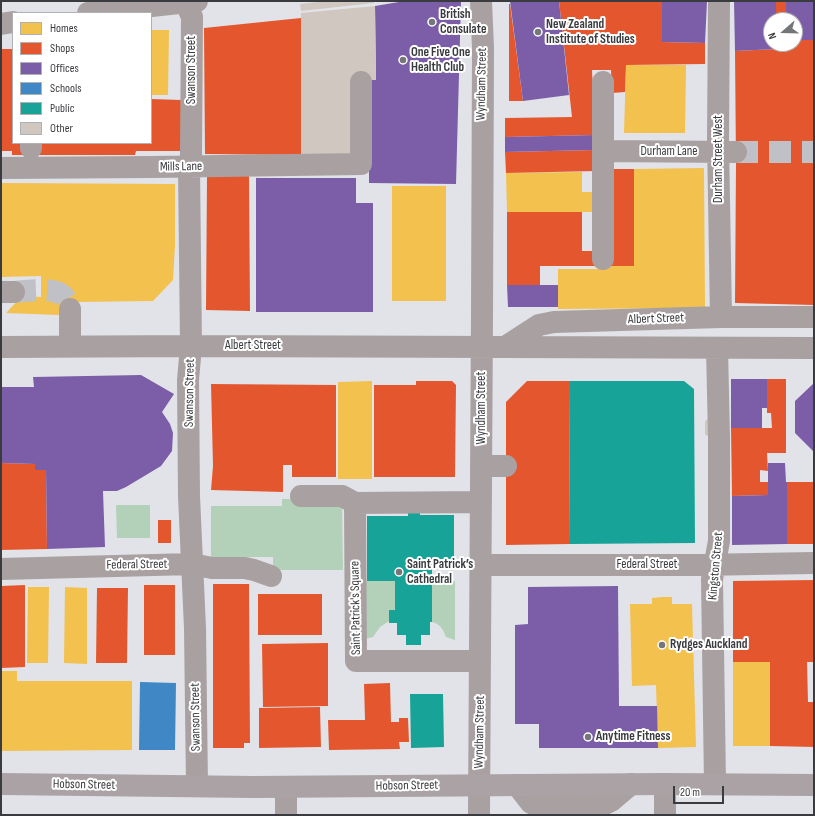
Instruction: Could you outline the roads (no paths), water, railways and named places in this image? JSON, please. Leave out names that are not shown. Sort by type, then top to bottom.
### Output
[{"type":"main road","name":"Hobson Street","points":[[1,784],[286,787],[517,784],[814,784]]},
{"type":"street","points":[[96,12],[189,1]]},
{"type":"street","name":"Swanson Street","points":[[189,1],[192,17],[191,155],[189,167],[191,346],[188,390],[189,496],[195,628],[197,786]]},
{"type":"street","name":"Wyndham Street","points":[[479,815],[482,347],[481,1]]},
{"type":"street","name":"Durham Street West","points":[[719,1],[727,152],[721,317]]},
{"type":"street","points":[[1,24],[12,22]]},
{"type":"street","name":"Mills Lane","points":[[1,168],[361,164],[361,82]]},
{"type":"street","points":[[603,82],[603,260]]},
{"type":"street","name":"Durham Lane","points":[[603,151],[727,152]]},
{"type":"street","points":[[70,309],[70,346]]},
{"type":"street","name":"Albert Street","points":[[505,347],[539,325],[546,323],[721,317],[814,317]]},
{"type":"street","name":"Albert Street","points":[[1,347],[191,346],[814,348]]},
{"type":"street","name":"Kingston Street","points":[[715,784],[712,580],[719,541],[717,348]]},
{"type":"street","points":[[481,466],[506,466]]},
{"type":"street","points":[[301,496],[342,496],[355,503],[481,502]]},
{"type":"street","name":"Saint Patrick's Square","points":[[355,503],[356,661],[480,661]]},
{"type":"street","name":"Federal Street","points":[[481,565],[715,565],[814,563]]},
{"type":"street","name":"Federal Street","points":[[1,569],[192,564],[212,568],[245,568],[271,576]]},
{"type":"street","points":[[665,784],[665,815]]},
{"type":"street","points":[[286,787],[286,815]]},
{"type":"tunnel","points":[[736,152],[814,152]]},
{"type":"tunnel","points":[[14,292],[37,290],[55,291],[63,296],[70,309]]},
{"type":"place","name":"British Consulate","points":[[432,22]]},
{"type":"place","name":"New Zealand Institute of Studies","points":[[538,32]]},
{"type":"place","name":"One Five One Health Club","points":[[403,60]]},
{"type":"place","name":"Saint Patrick’s Cathedral","points":[[399,572]]},
{"type":"place","name":"Rydges Auckland","points":[[662,645]]},
{"type":"place","name":"Anytime Fitness","points":[[588,737]]}]
